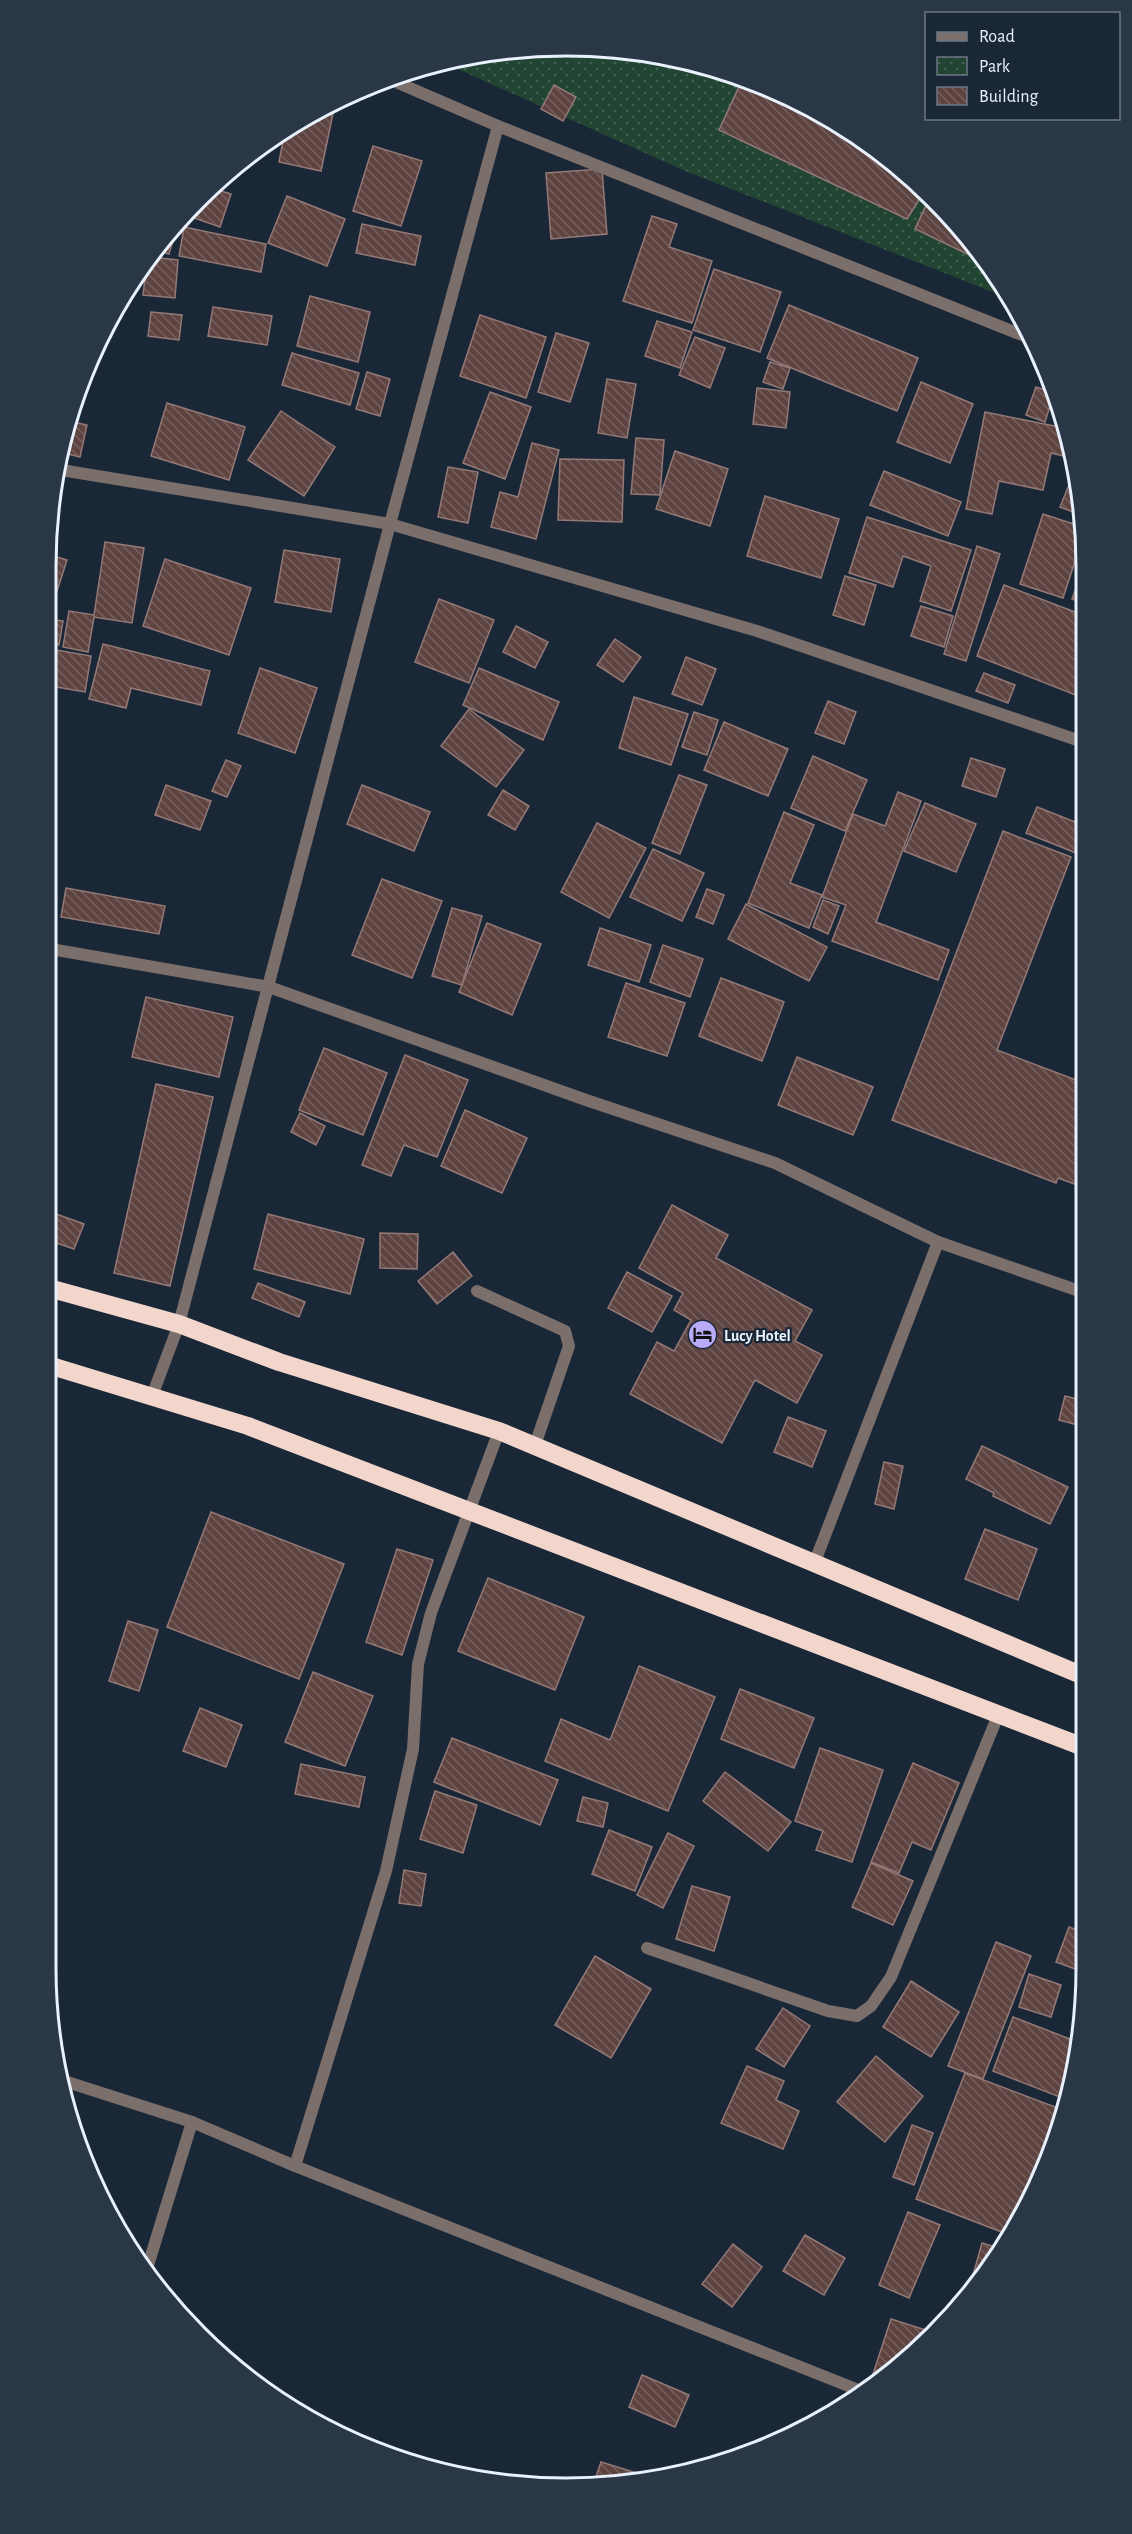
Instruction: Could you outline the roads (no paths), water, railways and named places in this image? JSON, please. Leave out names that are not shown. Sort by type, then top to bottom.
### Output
[{"type":"highway","points":[[56,1290],[179,1324],[279,1362],[499,1431],[1076,1673]]},
{"type":"highway","points":[[56,1367],[248,1426],[1076,1744]]},
{"type":"street","points":[[401,83],[498,126],[1021,335]]},
{"type":"street","points":[[152,1396],[179,1324],[390,524],[498,126]]},
{"type":"street","points":[[64,471],[390,524],[756,631],[1076,740]]},
{"type":"street","points":[[56,950],[268,987],[586,1100],[775,1163],[938,1242],[1076,1290]]},
{"type":"street","points":[[814,1564],[938,1242]]},
{"type":"street","points":[[477,1291],[565,1331],[569,1346],[535,1445]]},
{"type":"street","points":[[294,2166],[386,1871],[413,1749],[418,1664],[431,1613],[499,1431]]},
{"type":"street","points":[[646,1948],[828,2011],[857,2016],[871,2006],[891,1977],[999,1713]]},
{"type":"street","points":[[69,2082],[192,2122],[294,2166],[855,2389]]},
{"type":"street","points":[[149,2262],[192,2122]]},
{"type":"place","name":"Lucy Hotel","points":[[703,1335]]}]
